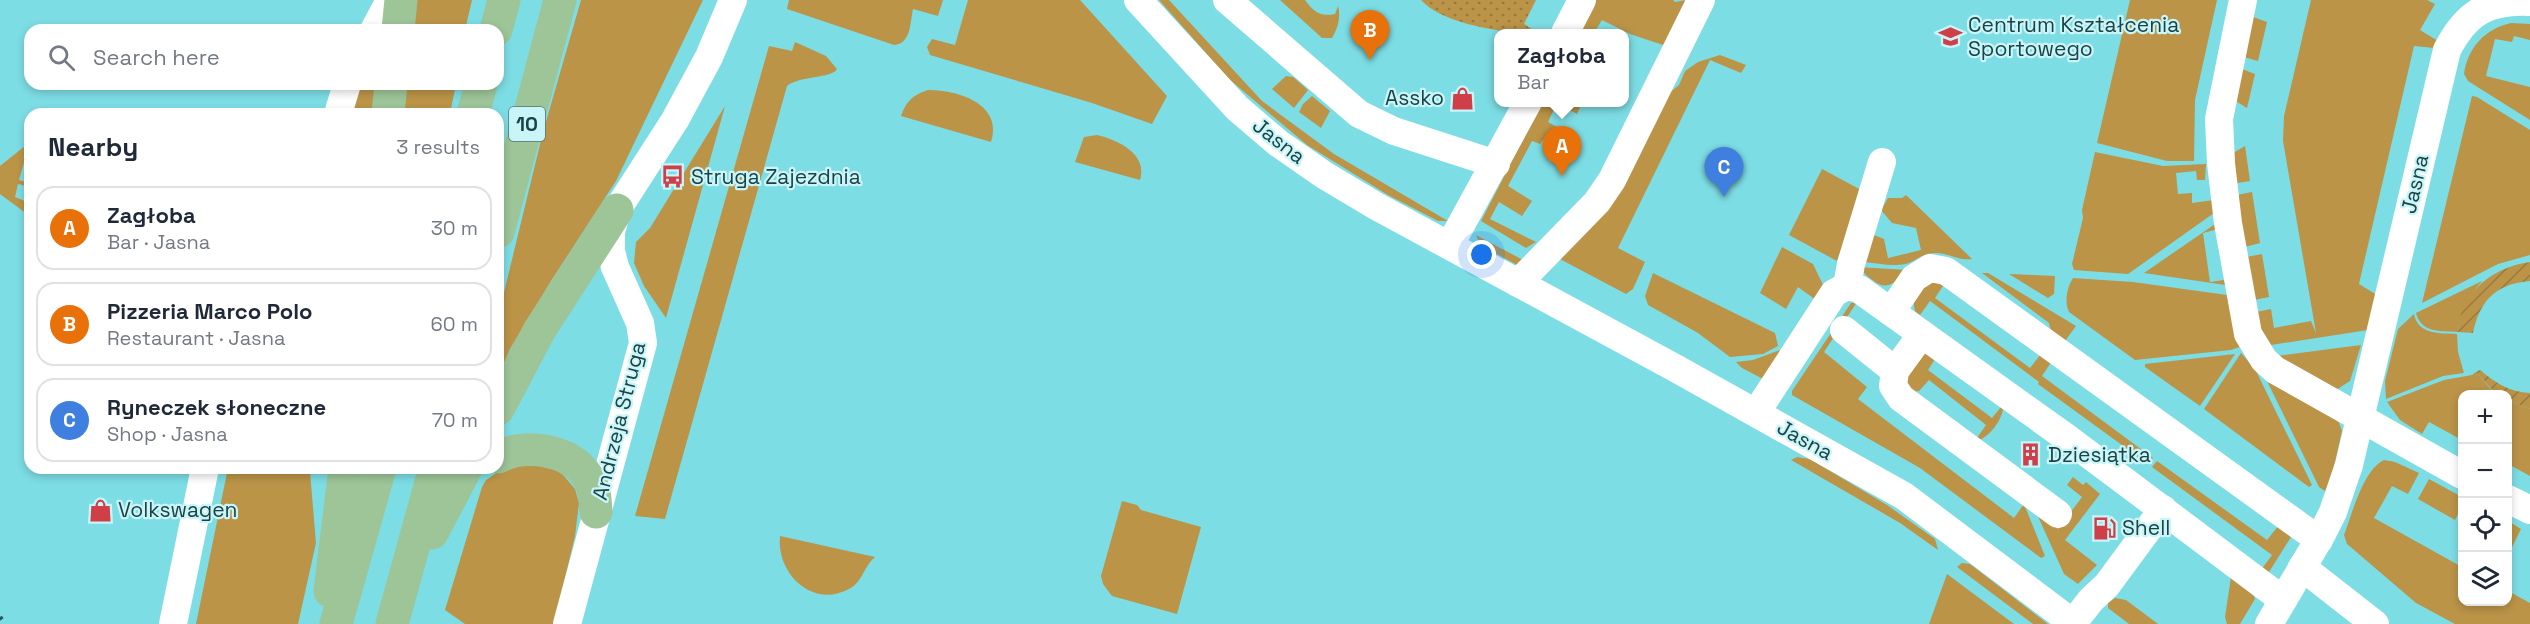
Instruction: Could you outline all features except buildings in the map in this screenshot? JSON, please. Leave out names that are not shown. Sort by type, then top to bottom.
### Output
[{"type":"main road","points":[[399,24],[401,0]]},
{"type":"main road","points":[[498,24],[504,0]]},
{"type":"main road","name":"10","points":[[504,210],[560,0]]},
{"type":"main road","points":[[389,108],[390,90]]},
{"type":"main road","points":[[475,108],[479,90]]},
{"type":"main road","points":[[504,398],[539,331],[617,210]]},
{"type":"main road","points":[[504,454],[532,449],[567,459],[587,476],[594,490],[596,512]]},
{"type":"main road","points":[[327,624],[344,474]]},
{"type":"main road","points":[[336,624],[378,474]]},
{"type":"main road","points":[[395,612],[451,476]]},
{"type":"street","points":[[377,24],[390,0]]},
{"type":"street","name":"Andrzeja Struga","points":[[567,624],[643,343],[640,323],[615,267],[611,250],[611,232],[617,210],[675,120],[709,57],[733,0]]},
{"type":"street","name":"Jasna","points":[[1138,0],[1230,101],[1278,143],[1376,206],[1904,496],[2073,623]]},
{"type":"street","points":[[1227,0],[1359,114],[1394,131],[1496,164]]},
{"type":"street","points":[[1567,29],[1582,0]]},
{"type":"street","points":[[1518,283],[1597,202],[1612,180],[1701,0]]},
{"type":"street","points":[[2243,0],[2219,119],[2221,163],[2228,223],[2248,334],[2264,360],[2275,369],[2458,472]]},
{"type":"street","name":"Jasna","points":[[2276,612],[2319,540],[2342,487],[2447,50],[2457,30],[2474,14],[2500,5],[2530,2]]},
{"type":"street","points":[[340,108],[345,90]]},
{"type":"street","points":[[1450,245],[1525,107]]},
{"type":"street","points":[[1847,286],[1851,264],[1882,162]]},
{"type":"street","points":[[1891,312],[1914,278],[1930,268],[1946,270],[2319,540]]},
{"type":"street","points":[[1756,413],[1834,293],[1847,286],[1858,289],[2163,509],[2276,612]]},
{"type":"street","points":[[1844,330],[1895,371]]},
{"type":"street","points":[[1922,334],[1895,371],[1893,386],[1901,398],[2058,514]]},
{"type":"street","points":[[173,624],[204,474]]},
{"type":"street","points":[[2512,501],[2530,510]]},
{"type":"street","points":[[2073,623],[2112,578],[2163,509]]},
{"type":"street","points":[[2302,567],[2375,624]]},
{"type":"shaded area","points":[[416,0],[472,0],[466,24],[414,24]]},
{"type":"shaded area","points":[[581,0],[703,0],[616,181],[551,281],[504,363],[504,292],[543,132]]},
{"type":"shaded area","points":[[789,0],[943,0],[938,16],[913,9],[907,37],[900,44],[894,45],[787,9]]},
{"type":"shaded area","points":[[968,0],[1080,0],[1167,96],[1152,124],[1092,103],[930,55],[927,47],[932,39],[955,45]]},
{"type":"shaded area","points":[[1159,0],[1169,0],[1262,101],[1334,154],[1448,221],[1438,221],[1388,195],[1307,145],[1229,79]]},
{"type":"shaded area","points":[[1280,0],[1305,0],[1314,10],[1325,15],[1335,14],[1338,6],[1338,22],[1332,38],[1322,38]]},
{"type":"shaded area","points":[[1421,0],[1536,0],[1524,24],[1532,29],[1494,29],[1475,26],[1431,8]]},
{"type":"shaded area","points":[[1589,0],[1673,0],[1675,2],[1686,0],[1663,45],[1630,34],[1629,29],[1620,29],[1602,20],[1596,29],[1578,29]]},
{"type":"shaded area","points":[[2130,0],[2217,0],[2195,100],[2194,161],[2167,161],[2097,143]]},
{"type":"shaded area","points":[[2311,0],[2427,0],[2435,4],[2420,30],[2438,41],[2434,48],[2414,46],[2359,284],[2377,295],[2368,330],[2271,345],[2251,313],[2271,309],[2274,328],[2311,321],[2316,333],[2283,141],[2284,116]]},
{"type":"shaded area","points":[[2245,14],[2267,22],[2258,61],[2237,55]]},
{"type":"shaded area","points":[[2511,23],[2530,24],[2530,40],[2514,36],[2512,42],[2495,39],[2486,76],[2530,87],[2530,120],[2468,81],[2464,74],[2469,55],[2479,41],[2493,30]]},
{"type":"shaded area","points":[[795,42],[826,56],[837,69],[829,74],[800,80],[787,86],[665,519],[635,516],[769,46],[792,51]]},
{"type":"shaded area","points":[[1720,55],[1746,65],[1741,73],[1710,60],[1618,248],[1645,262],[1633,289],[1626,294],[1558,258],[1657,103],[1679,85],[1685,71],[1698,62]]},
{"type":"shaded area","points":[[2234,66],[2255,74],[2247,108],[2229,97]]},
{"type":"shaded area","points":[[1286,76],[1293,77],[1308,90],[1294,108],[1272,89]]},
{"type":"shaded area","points":[[357,90],[379,90],[378,108],[352,108]]},
{"type":"shaded area","points":[[406,90],[455,90],[451,108],[404,108]]},
{"type":"shaded area","points":[[928,90],[964,96],[984,108],[990,117],[993,129],[991,142],[901,116],[911,99]]},
{"type":"shaded area","points":[[1312,96],[1330,111],[1321,128],[1299,112],[1303,104]]},
{"type":"shaded area","points":[[2472,96],[2530,130],[2530,255],[2498,264],[2422,303]]},
{"type":"shaded area","points":[[725,106],[666,318],[644,286],[634,263],[636,242],[650,228]]},
{"type":"shaded area","points":[[1540,107],[1555,107],[1548,122],[1559,128],[1546,135],[1540,144],[1532,141],[1508,186],[1532,201],[1522,216],[1499,202],[1490,219],[1536,242],[1526,248],[1481,221]]},
{"type":"shaded area","points":[[1564,107],[1580,107],[1577,114]]},
{"type":"shaded area","points":[[1097,135],[1114,140],[1135,156],[1140,163],[1140,180],[1075,162],[1084,137]]},
{"type":"shaded area","points":[[2245,146],[2250,181],[2231,184],[2228,156]]},
{"type":"shaded area","points":[[24,147],[24,162],[19,180],[24,181],[24,186],[18,184],[15,197],[24,201],[24,212],[0,194],[0,166]]},
{"type":"shaded area","points":[[2095,152],[2163,166],[2206,164],[2205,180],[2197,180],[2196,171],[2176,173],[2178,194],[2192,193],[2192,203],[2214,200],[2214,213],[2128,274],[2074,270],[2072,264]]},
{"type":"shaded area","points":[[1822,169],[1863,191],[1837,261],[1789,235]]},
{"type":"shaded area","points":[[2252,192],[2260,243],[2241,248],[2232,196]]},
{"type":"shaded area","points":[[1906,195],[1972,259],[1936,253],[1926,254],[1900,265],[1863,262],[1874,235],[1884,239],[1888,258],[1921,250],[1916,228],[1892,223],[1881,210],[1888,198],[1902,198]]},
{"type":"shaded area","points":[[2221,220],[2222,228],[2203,233],[2210,282],[2231,279],[2232,286],[2144,273]]},
{"type":"shaded area","points":[[1476,235],[1523,260],[1521,267],[1480,245]]},
{"type":"shaded area","points":[[1782,247],[1813,264],[1824,287],[1816,300],[1798,287],[1786,309],[1760,293]]},
{"type":"shaded area","points":[[2262,254],[2269,297],[2249,301],[2241,258]]},
{"type":"shaded area","points":[[2530,262],[2530,281],[2499,290],[2491,296],[2480,311],[2473,333],[2458,332],[2464,305],[2480,284],[2503,270]]},
{"type":"shaded area","points":[[1857,267],[1908,270],[1894,283],[1883,285],[1872,280]]},
{"type":"shaded area","points":[[1653,273],[1775,333],[1778,346],[1763,354],[1730,357],[1698,333],[1648,305],[1645,296]]},
{"type":"shaded area","points":[[1982,273],[1988,273],[2076,326],[2062,345],[2052,336],[2049,323]]},
{"type":"shaded area","points":[[2009,274],[2055,276],[2054,294],[2048,298]]},
{"type":"shaded area","points":[[2073,278],[2133,282],[2227,295],[2240,347],[2231,350],[2135,360],[2069,312],[2067,295]]},
{"type":"shaded area","points":[[1927,280],[1945,283],[1935,298],[2030,368],[2041,354],[2052,361],[2042,376],[2153,458],[2148,464],[2038,384],[2039,382],[1930,301],[1920,315],[1915,311],[1913,300]]},
{"type":"shaded area","points":[[2482,281],[2466,305],[2460,318],[2458,332],[2432,330],[2419,320],[2416,313]]},
{"type":"shaded area","points":[[1857,302],[1824,352],[1867,387],[1858,399],[2014,518],[2024,504],[2045,556],[2041,558],[1920,468],[1792,395],[1792,391],[1851,303]]},
{"type":"shaded area","points":[[2414,314],[2420,326],[2431,332],[2457,334],[2458,352],[2464,373],[2443,376],[2386,399],[2385,381],[2398,329]]},
{"type":"shaded area","points":[[2361,345],[2350,381],[2336,390],[2276,356]]},
{"type":"shaded area","points":[[1780,350],[1781,353],[1763,379],[1742,368],[1736,362],[1753,360]]},
{"type":"shaded area","points":[[1932,353],[1937,356],[1928,370],[1992,418],[2001,407],[2003,408],[1997,423],[1982,439],[1977,441],[1986,425],[1929,380],[1919,391],[1913,392],[1907,384],[1908,369],[1924,354]]},
{"type":"shaded area","points":[[2241,353],[2255,369],[2312,485],[2309,487],[2204,409]]},
{"type":"shaded area","points":[[2235,354],[2200,406],[2145,367],[2145,364]]},
{"type":"shaded area","points":[[2480,370],[2503,386],[2530,393],[2530,409],[2512,402],[2512,390],[2492,390],[2476,372]]},
{"type":"shaded area","points":[[2476,372],[2492,390],[2458,390],[2458,438],[2429,422],[2422,434],[2400,420],[2387,402],[2444,380],[2472,375]]},
{"type":"shaded area","points":[[2265,377],[2338,420],[2342,431],[2328,493],[2319,487]]},
{"type":"shaded area","points":[[2512,402],[2530,409],[2530,476],[2512,466]]},
{"type":"shaded area","points":[[1797,457],[1810,459],[1887,505],[1935,539],[1938,550],[1900,523],[1791,460]]},
{"type":"shaded area","points":[[2384,460],[2395,462],[2419,473],[2408,494],[2392,486],[2374,518],[2458,565],[2458,606],[2512,606],[2512,593],[2530,603],[2530,624],[2455,624],[2416,603],[2347,544],[2344,535],[2359,493],[2377,465]]},
{"type":"shaded area","points":[[2157,461],[2267,540],[2279,525],[2291,537],[2269,572],[2261,570],[2272,555],[2152,467]]},
{"type":"shaded area","points":[[522,462],[558,469],[575,489],[579,503],[575,536],[554,624],[465,624],[445,610],[482,487],[486,480],[495,474],[504,474],[504,468],[510,464]]},
{"type":"shaded area","points":[[227,474],[310,474],[316,543],[298,624],[196,624]]},
{"type":"shaded area","points":[[2073,477],[2083,485],[2086,482],[2100,494],[2065,540],[2097,565],[2078,584],[2064,574],[2036,512],[2058,529],[2082,497],[2067,485]]},
{"type":"shaded area","points":[[2429,479],[2458,495],[2458,514],[2455,520],[2418,499]]},
{"type":"shaded area","points":[[1122,501],[1137,505],[1141,510],[1201,527],[1177,614],[1112,596],[1103,584],[1101,576]]},
{"type":"shaded area","points":[[2512,523],[2521,529],[2512,547]]},
{"type":"shaded area","points":[[780,536],[875,557],[860,579],[849,589],[835,594],[822,594],[810,591],[790,574],[780,550]]},
{"type":"shaded area","points":[[1962,563],[1970,564],[2048,624],[2033,624],[1957,567]]},
{"type":"shaded area","points":[[1947,574],[2014,624],[1929,624]]},
{"type":"shaded area","points":[[2231,577],[2251,589],[2255,599],[2240,624],[2227,624],[2225,617]]},
{"type":"shaded area","points":[[2115,598],[2126,600],[2158,624],[2129,624],[2108,608],[2108,603]]},
{"type":"railway","points":[[0,617],[5,624]]},
{"type":"place","name":"Centrum Kształcenia Sportowego","points":[[1950,37]]},
{"type":"place","name":"Pizzeria Marco Polo","points":[[1370,60]]},
{"type":"place","name":"Assko","points":[[1462,98]]},
{"type":"place","name":"Zagłoba","points":[[1562,176]]},
{"type":"place","name":"Struga Zajezdnia","points":[[673,177]]},
{"type":"place","name":"Ryneczek słoneczne","points":[[1724,197]]},
{"type":"place","name":"Dziesiątka","points":[[2030,455]]},
{"type":"place","name":"Volkswagen","points":[[100,510]]},
{"type":"place","name":"Shell","points":[[2104,528]]}]
